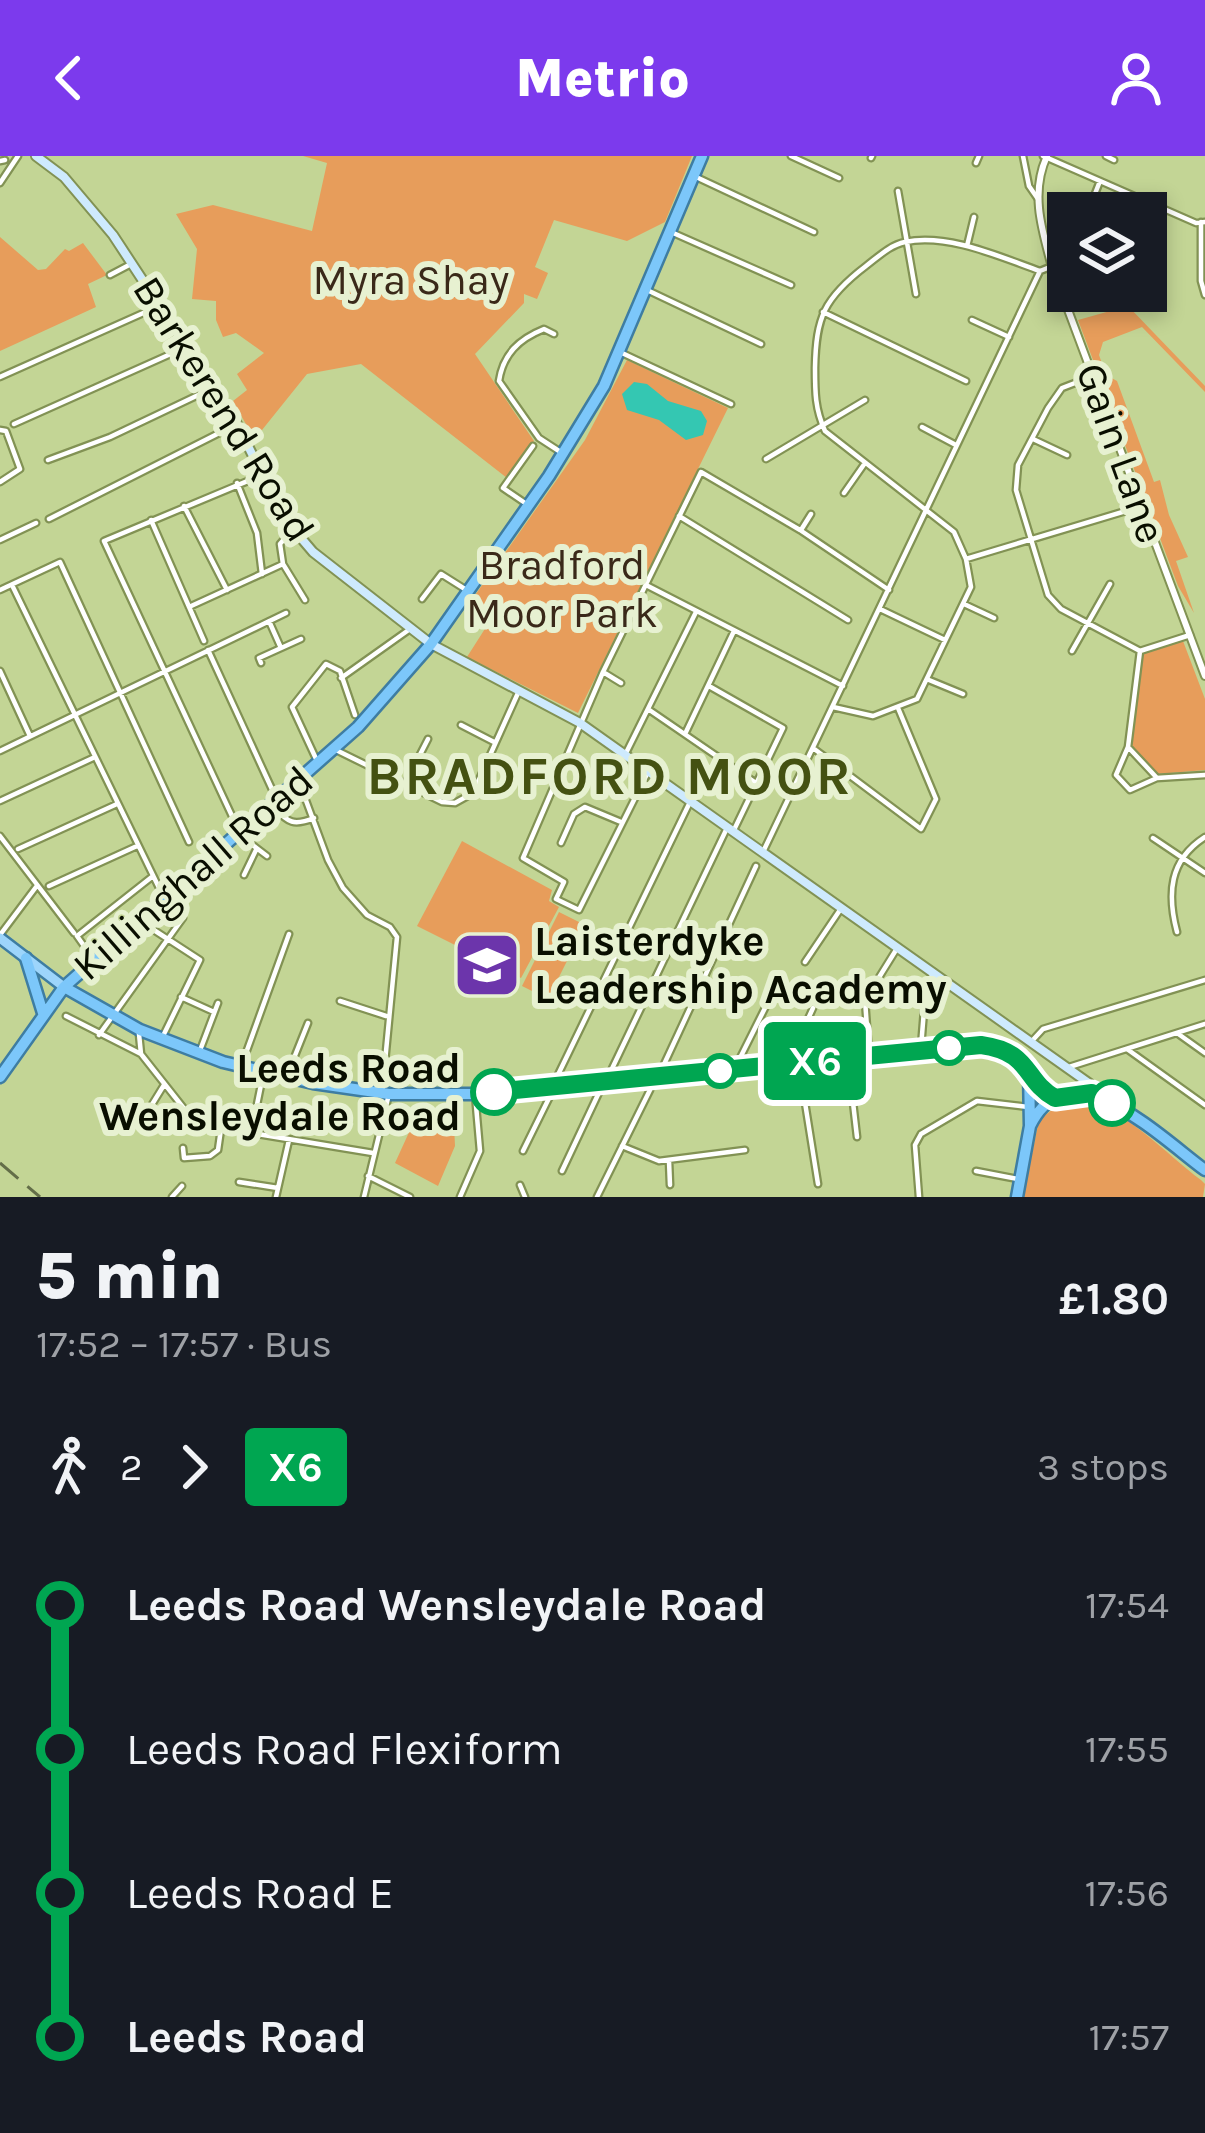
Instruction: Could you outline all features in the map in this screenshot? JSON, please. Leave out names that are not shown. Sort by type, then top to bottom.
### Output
[{"type":"highway","name":"Killinghall Road","points":[[0,1077],[64,986],[160,901],[194,878],[236,832],[334,749],[389,695],[430,644],[564,454],[621,352],[702,156]]},
{"type":"highway","points":[[26,958],[43,1013],[66,1002],[91,1004]]},
{"type":"highway","points":[[64,986],[112,1016],[199,1054],[287,1078],[386,1093],[475,1094],[921,1050],[996,1047],[1016,1056],[1042,1089],[1059,1096],[1099,1096],[1205,1170]]},
{"type":"highway","points":[[1018,1197],[1030,1126],[1028,1068]]},
{"type":"highway","points":[[1030,1126],[1042,1106],[1059,1096]]},
{"type":"main road","name":"Barkerend Road","points":[[36,156],[88,202],[132,263],[237,424],[292,530],[313,552],[430,644],[580,723],[898,946],[1099,1096]]},
{"type":"main road","points":[[0,937],[64,986]]},
{"type":"main road","points":[[1059,1096],[1069,1084],[1066,1068]]},
{"type":"street","points":[[0,183],[18,156]]},
{"type":"street","points":[[791,156],[839,178]]},
{"type":"street","points":[[1023,156],[1037,199]]},
{"type":"street","points":[[1045,156],[1196,223],[1203,222],[1201,281],[1205,295]]},
{"type":"street","name":"Gain Lane","points":[[1045,156],[1037,199],[1047,244]]},
{"type":"street","points":[[1106,156],[1114,160]]},
{"type":"street","points":[[694,176],[814,232]]},
{"type":"street","points":[[1096,192],[1100,181]]},
{"type":"street","points":[[898,191],[916,294]]},
{"type":"street","points":[[966,248],[974,217]]},
{"type":"street","points":[[671,232],[791,285]]},
{"type":"street","points":[[833,707],[873,716],[917,699],[964,604],[971,579],[954,532],[825,431],[815,396],[815,332],[823,312],[859,271],[889,248],[909,241],[966,248],[1040,271],[1047,269]]},
{"type":"street","points":[[110,275],[132,263]]},
{"type":"street","points":[[763,852],[1040,271]]},
{"type":"street","points":[[647,290],[761,344]]},
{"type":"street","points":[[0,376],[159,306]]},
{"type":"street","points":[[823,312],[966,381]]},
{"type":"street","name":"Gain Lane","points":[[1069,312],[1205,676]]},
{"type":"street","points":[[972,320],[1009,337]]},
{"type":"street","points":[[554,334],[544,329],[514,346],[501,366],[499,381],[539,438],[564,454]]},
{"type":"street","points":[[14,424],[186,346]]},
{"type":"street","points":[[621,352],[731,404]]},
{"type":"street","points":[[1093,376],[1062,388],[1018,464],[1016,490],[1048,595],[1061,609],[1140,651],[1190,635]]},
{"type":"street","points":[[48,460],[214,388]]},
{"type":"street","points":[[766,459],[866,400]]},
{"type":"street","points":[[49,519],[237,424]]},
{"type":"street","points":[[922,427],[956,445]]},
{"type":"street","points":[[0,482],[20,470],[1,430]]},
{"type":"street","points":[[1033,439],[1067,454]]},
{"type":"street","points":[[528,505],[503,488],[533,446]]},
{"type":"street","points":[[844,493],[865,463]]},
{"type":"street","points":[[648,772],[579,910],[556,899],[564,882],[523,858],[603,672],[701,472],[889,590]]},
{"type":"street","points":[[232,816],[104,541],[263,475]]},
{"type":"street","points":[[237,482],[257,532],[262,574]]},
{"type":"street","points":[[184,506],[227,590]]},
{"type":"street","points":[[966,559],[1140,506]]},
{"type":"street","points":[[800,530],[811,514]]},
{"type":"street","points":[[679,517],[848,620]]},
{"type":"street","points":[[151,520],[204,641]]},
{"type":"street","points":[[0,540],[36,523]]},
{"type":"street","points":[[292,530],[280,544],[283,564],[305,600]]},
{"type":"street","points":[[0,590],[60,562],[189,842]]},
{"type":"street","points":[[189,608],[283,564]]},
{"type":"street","points":[[422,599],[441,574],[468,591]]},
{"type":"street","points":[[1072,651],[1110,584]]},
{"type":"street","points":[[12,585],[153,876],[160,901],[183,918],[99,1035]]},
{"type":"street","points":[[646,585],[843,686]]},
{"type":"street","points":[[964,604],[994,618]]},
{"type":"street","points":[[880,609],[946,641]]},
{"type":"street","points":[[625,755],[696,612]]},
{"type":"street","points":[[0,751],[286,613]]},
{"type":"street","points":[[269,621],[281,648]]},
{"type":"street","points":[[341,678],[410,628]]},
{"type":"street","points":[[685,734],[734,631]]},
{"type":"street","points":[[261,663],[259,658],[301,640]]},
{"type":"street","points":[[208,650],[286,821],[298,824],[314,818]]},
{"type":"street","points":[[1140,651],[1128,747],[1116,775],[1130,790],[1157,778],[1205,775]]},
{"type":"street","points":[[318,763],[292,707],[326,664],[340,670],[355,715]]},
{"type":"street","points":[[0,671],[29,736]]},
{"type":"street","points":[[603,672],[621,682]]},
{"type":"street","points":[[929,680],[963,694]]},
{"type":"street","points":[[562,1171],[783,728],[709,686]]},
{"type":"street","points":[[334,749],[442,802],[463,801],[473,793],[518,692]]},
{"type":"street","points":[[813,748],[915,825],[925,826],[936,799],[898,708]]},
{"type":"street","points":[[648,709],[756,782]]},
{"type":"street","points":[[461,725],[496,743]]},
{"type":"street","points":[[404,784],[428,739]]},
{"type":"street","points":[[1128,747],[1157,778]]},
{"type":"street","points":[[0,802],[95,757]]},
{"type":"street","points":[[298,779],[328,860],[344,888],[367,915],[390,927],[397,937],[386,1093],[364,1197]]},
{"type":"street","points":[[524,1151],[691,802]]},
{"type":"street","points":[[18,849],[118,803]]},
{"type":"street","points":[[561,843],[574,814],[585,807],[623,823]]},
{"type":"street","points":[[236,832],[267,856]]},
{"type":"street","points":[[0,836],[94,960]]},
{"type":"street","points":[[1177,932],[1170,893],[1184,857],[1205,837]]},
{"type":"street","points":[[1154,838],[1205,873]]},
{"type":"street","points":[[49,886],[138,845]]},
{"type":"street","points":[[244,875],[256,850]]},
{"type":"street","points":[[597,1197],[756,866]]},
{"type":"street","points":[[75,934],[153,876]]},
{"type":"street","points":[[0,937],[38,885]]},
{"type":"street","points":[[805,962],[842,907]]},
{"type":"street","points":[[138,920],[200,960],[161,1039]]},
{"type":"street","points":[[241,1067],[289,934]]},
{"type":"street","points":[[869,1055],[866,996],[898,946]]},
{"type":"street","points":[[921,1050],[921,1012],[934,972]]},
{"type":"street","points":[[735,1070],[779,980]]},
{"type":"street","points":[[1031,1042],[1043,1028],[1205,980]]},
{"type":"street","points":[[182,998],[214,1012]]},
{"type":"street","points":[[340,1001],[388,1017]]},
{"type":"street","points":[[199,1054],[218,1003]]},
{"type":"street","points":[[813,1007],[793,1064],[818,1184]]},
{"type":"street","points":[[66,1016],[141,1054],[194,1120],[373,1153]]},
{"type":"street","points":[[287,1078],[308,1022]]},
{"type":"street","points":[[820,1030],[866,1024]]},
{"type":"street","points":[[1066,1068],[1205,1024]]},
{"type":"street","points":[[140,1030],[141,1054]]},
{"type":"street","points":[[1177,1033],[1205,1053]]},
{"type":"street","points":[[1124,1048],[1205,1106]]},
{"type":"street","points":[[848,1058],[857,1137]]},
{"type":"street","points":[[251,1134],[264,1072]]},
{"type":"street","points":[[148,1111],[165,1083]]},
{"type":"street","points":[[460,1197],[480,1151],[475,1094]]},
{"type":"street","points":[[919,1197],[914,1149],[921,1134],[974,1102],[1028,1107]]},
{"type":"street","points":[[183,1148],[184,1158],[210,1156],[218,1150],[221,1127]]},
{"type":"street","points":[[276,1197],[290,1140]]},
{"type":"street","points":[[621,1146],[659,1160],[745,1150]]},
{"type":"street","points":[[668,1159],[670,1185]]},
{"type":"street","points":[[976,1171],[1021,1179]]},
{"type":"street","points":[[368,1176],[410,1197]]},
{"type":"street","points":[[239,1182],[278,1188]]},
{"type":"street","points":[[248,1197],[250,1184]]},
{"type":"street","points":[[520,1185],[525,1197]]},
{"type":"street","points":[[177,1191],[185,1197]]},
{"type":"green space","name":"Myra Shay","points":[[303,156],[692,156],[665,222],[627,241],[554,220],[535,267],[548,273],[537,299],[524,294],[524,303],[475,354],[534,441],[507,478],[361,364],[307,374],[262,430],[252,435],[233,401],[247,390],[237,374],[264,353],[236,333],[223,337],[216,320],[216,301],[192,299],[197,249],[176,214],[213,205],[312,231],[327,163]]},
{"type":"green space","points":[[0,237],[38,270],[46,269],[65,249],[83,243],[107,275],[88,284],[96,307],[0,351]]},
{"type":"green space","points":[[1107,312],[1134,312],[1205,386],[1205,392],[1142,327],[1103,342],[1099,355],[1106,375],[1117,381],[1188,557],[1176,561],[1194,613],[1178,586],[1078,320]]},
{"type":"green space","name":"Bradford Moor Park","points":[[627,360],[728,408],[578,713],[467,657],[495,613],[473,598],[585,440]]},
{"type":"green space","points":[[1183,641],[1205,699],[1205,770],[1158,774],[1132,745],[1141,656]]},
{"type":"green space","points":[[462,841],[552,890],[549,901],[559,907],[521,978],[417,926]]},
{"type":"green space","points":[[559,912],[585,925],[548,999],[522,986]]},
{"type":"green space","points":[[1080,1100],[1112,1111],[1144,1133],[1205,1184],[1203,1197],[1023,1197],[1039,1120],[1057,1106]]},
{"type":"green space","points":[[454,1125],[455,1146],[438,1186],[395,1163],[411,1128]]},
{"type":"water","points":[[634,382],[647,384],[668,401],[701,411],[707,421],[703,435],[686,440],[659,420],[627,410],[622,394]]},
{"type":"railway","points":[[0,1163],[40,1197]]},
{"type":"bus line","name":"X6","points":[[494,1092],[981,1045],[1016,1056],[1055,1098],[1092,1093],[1112,1103]]},
{"type":"place","name":"Laisterdyke Leadership Academy","points":[[487,965]]},
{"type":"place","name":"Leeds Road Wensleydale Road","points":[[494,1092]]},
{"type":"district","name":"BRADFORD MOOR","points":[[610,776]]}]
